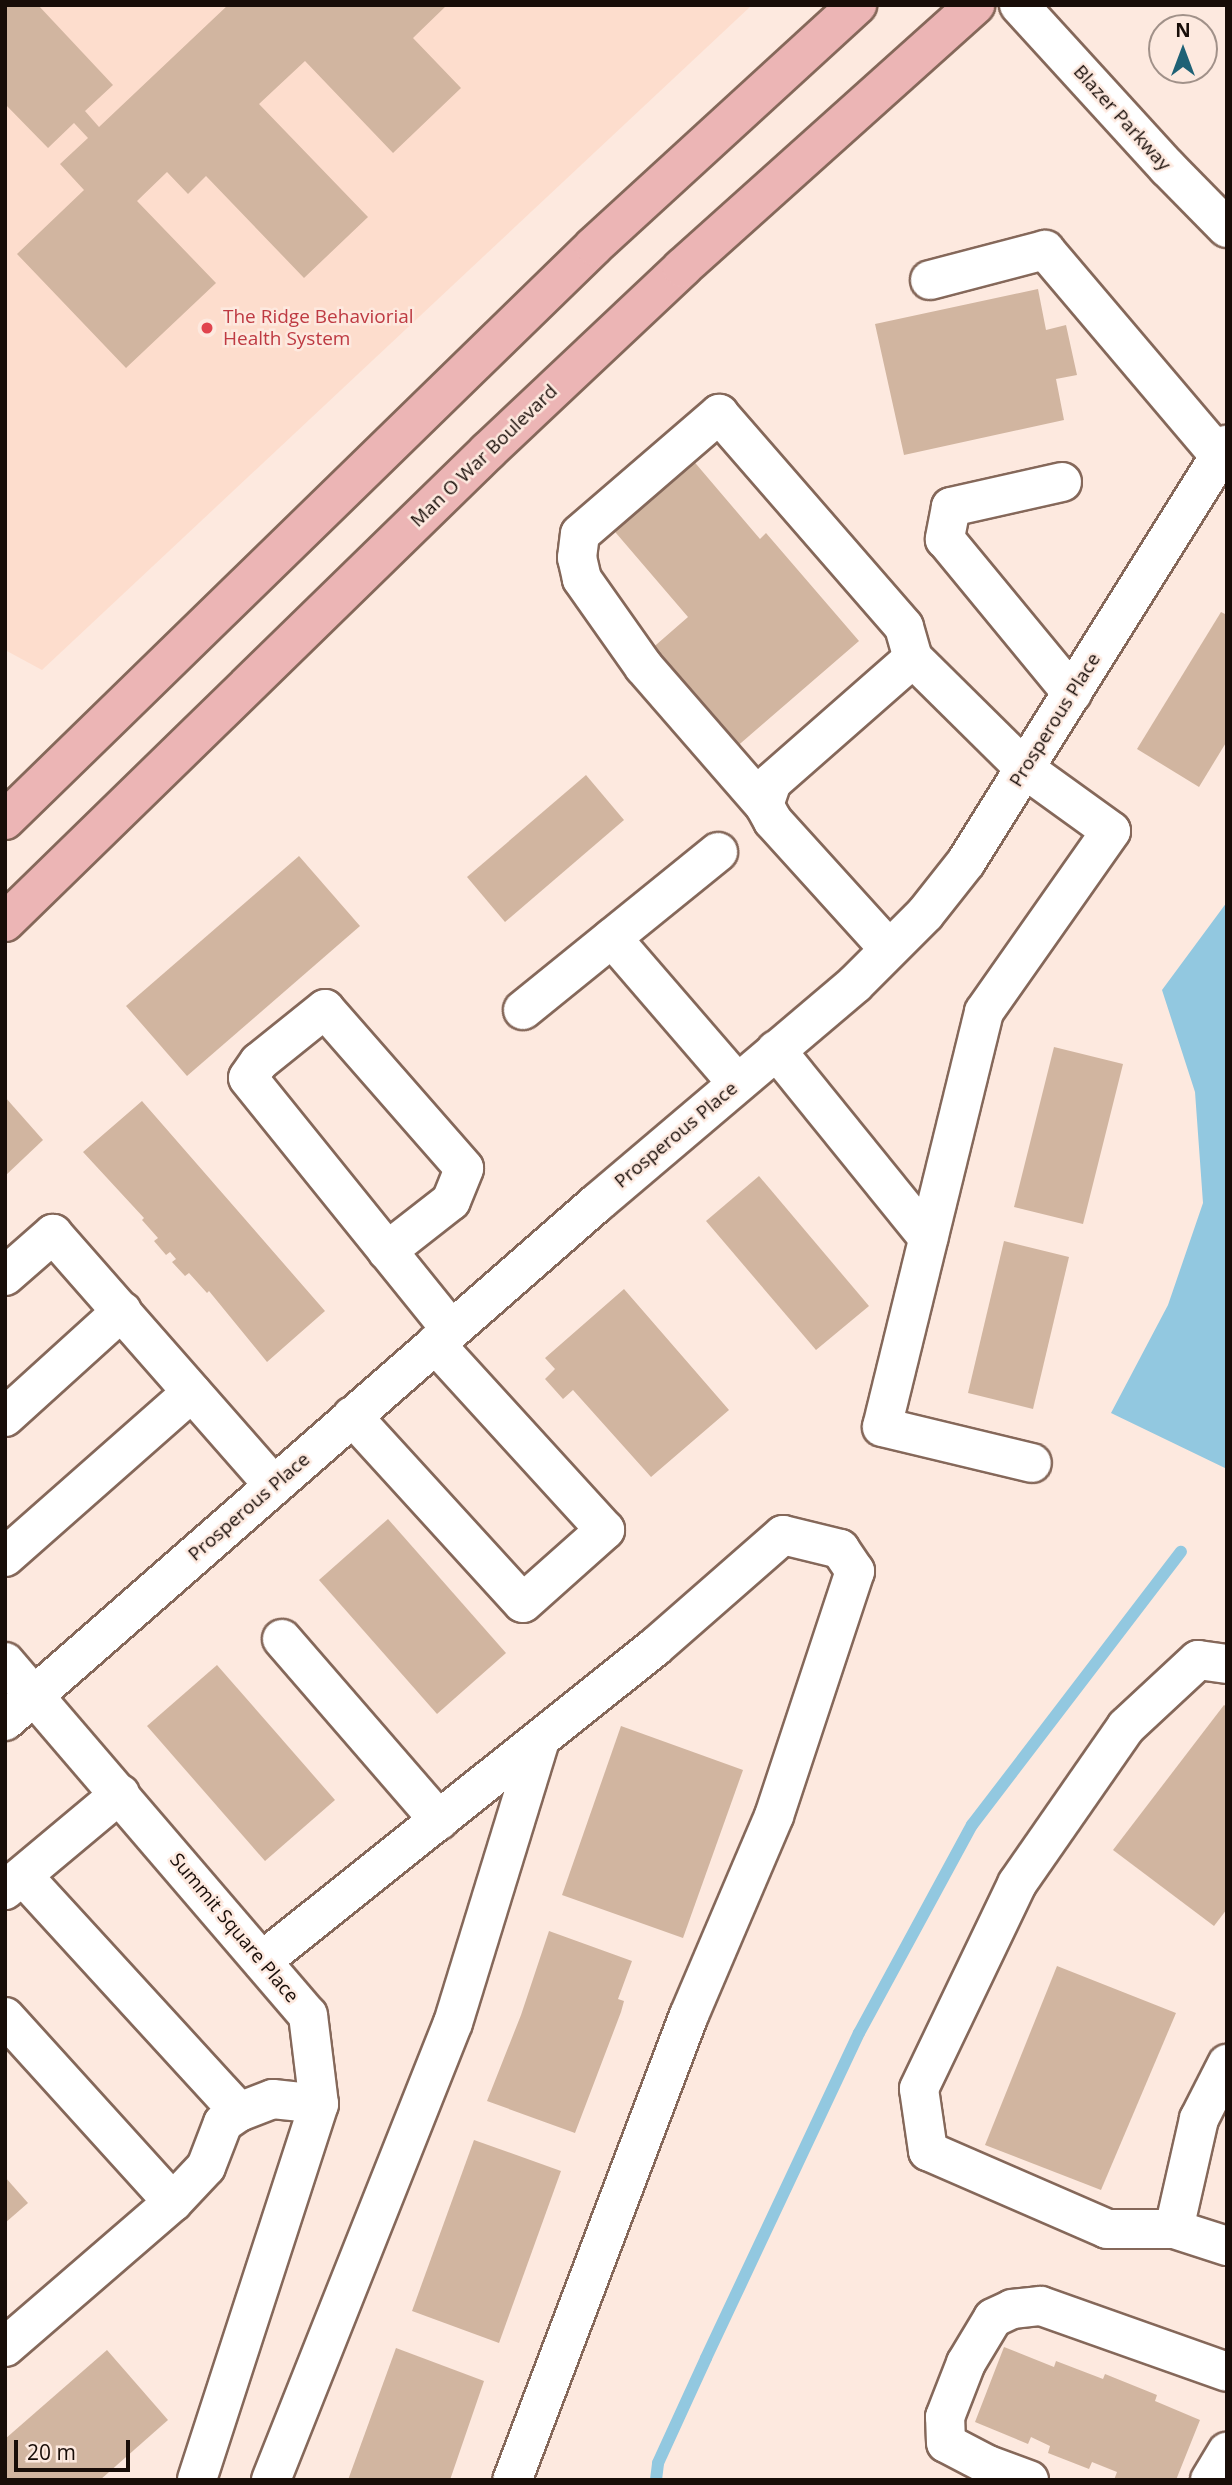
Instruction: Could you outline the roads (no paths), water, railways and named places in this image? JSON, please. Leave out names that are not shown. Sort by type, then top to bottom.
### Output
[{"type":"main road","points":[[5,820],[594,246],[857,5]]},
{"type":"main road","name":"Man O War Boulevard","points":[[5,922],[488,451],[682,268],[975,5]]},
{"type":"street","name":"Blazer Parkway","points":[[1019,5],[1168,168],[1227,228]]},
{"type":"street","points":[[930,280],[1045,250],[1223,450]]},
{"type":"street","points":[[889,949],[773,821],[764,805],[644,667],[582,579],[577,558],[580,534],[719,414],[904,627],[913,658],[1025,769],[1111,831],[984,1012],[882,1427],[1032,1463]]},
{"type":"street","name":"Prosperous Place","points":[[5,1721],[443,1337],[855,984],[925,914],[966,862],[1223,450]]},
{"type":"street","points":[[1062,482],[951,507],[945,539],[1072,693]]},
{"type":"street","points":[[764,805],[772,782],[913,658]]},
{"type":"street","points":[[523,1010],[718,852]]},
{"type":"street","points":[[612,938],[737,1083]]},
{"type":"street","points":[[352,1416],[523,1603],[606,1530],[443,1337],[387,1251],[248,1078],[260,1062],[326,1009],[464,1168],[451,1201],[387,1251]]},
{"type":"street","points":[[776,1050],[928,1238]]},
{"type":"street","points":[[5,1276],[53,1234],[274,1486]]},
{"type":"street","points":[[5,1417],[122,1311]]},
{"type":"street","points":[[5,1557],[192,1392]]},
{"type":"street","points":[[262,1961],[655,1647],[783,1535],[840,1549],[855,1571],[774,1815],[689,2015],[512,2480]]},
{"type":"street","points":[[282,1639],[439,1820]]},
{"type":"street","points":[[1227,1664],[1198,1660],[1126,1727],[1017,1884],[919,2089],[928,2151],[1107,2229],[1174,2229],[1227,2246]]},
{"type":"street","name":"Summit Square Place","points":[[5,1662],[308,2015],[319,2104],[197,2480]]},
{"type":"street","points":[[271,2480],[453,2023],[540,1740]]},
{"type":"street","points":[[120,1794],[14,1883],[239,2112]]},
{"type":"street","points":[[5,2017],[173,2202]]},
{"type":"street","points":[[1174,2229],[1213,2125],[1227,2064]]},
{"type":"street","points":[[5,2347],[173,2202],[206,2167],[223,2123],[239,2112],[272,2099],[319,2104]]},
{"type":"street","points":[[1029,2480],[988,2465],[947,2443],[946,2417],[966,2363],[993,2318],[1013,2309],[1041,2306],[1227,2372]]},
{"type":"street","points":[[1210,2480],[1227,2452]]},
{"type":"water","points":[[1227,902],[1227,1469],[1111,1413],[1168,1305],[1203,1203],[1195,1092],[1162,990]]},
{"type":"waterway","points":[[656,2480],[658,2463],[859,2033],[972,1825],[1181,1552]]},
{"type":"place","name":"The Ridge Behaviorial Health System","points":[[207,328]]}]
